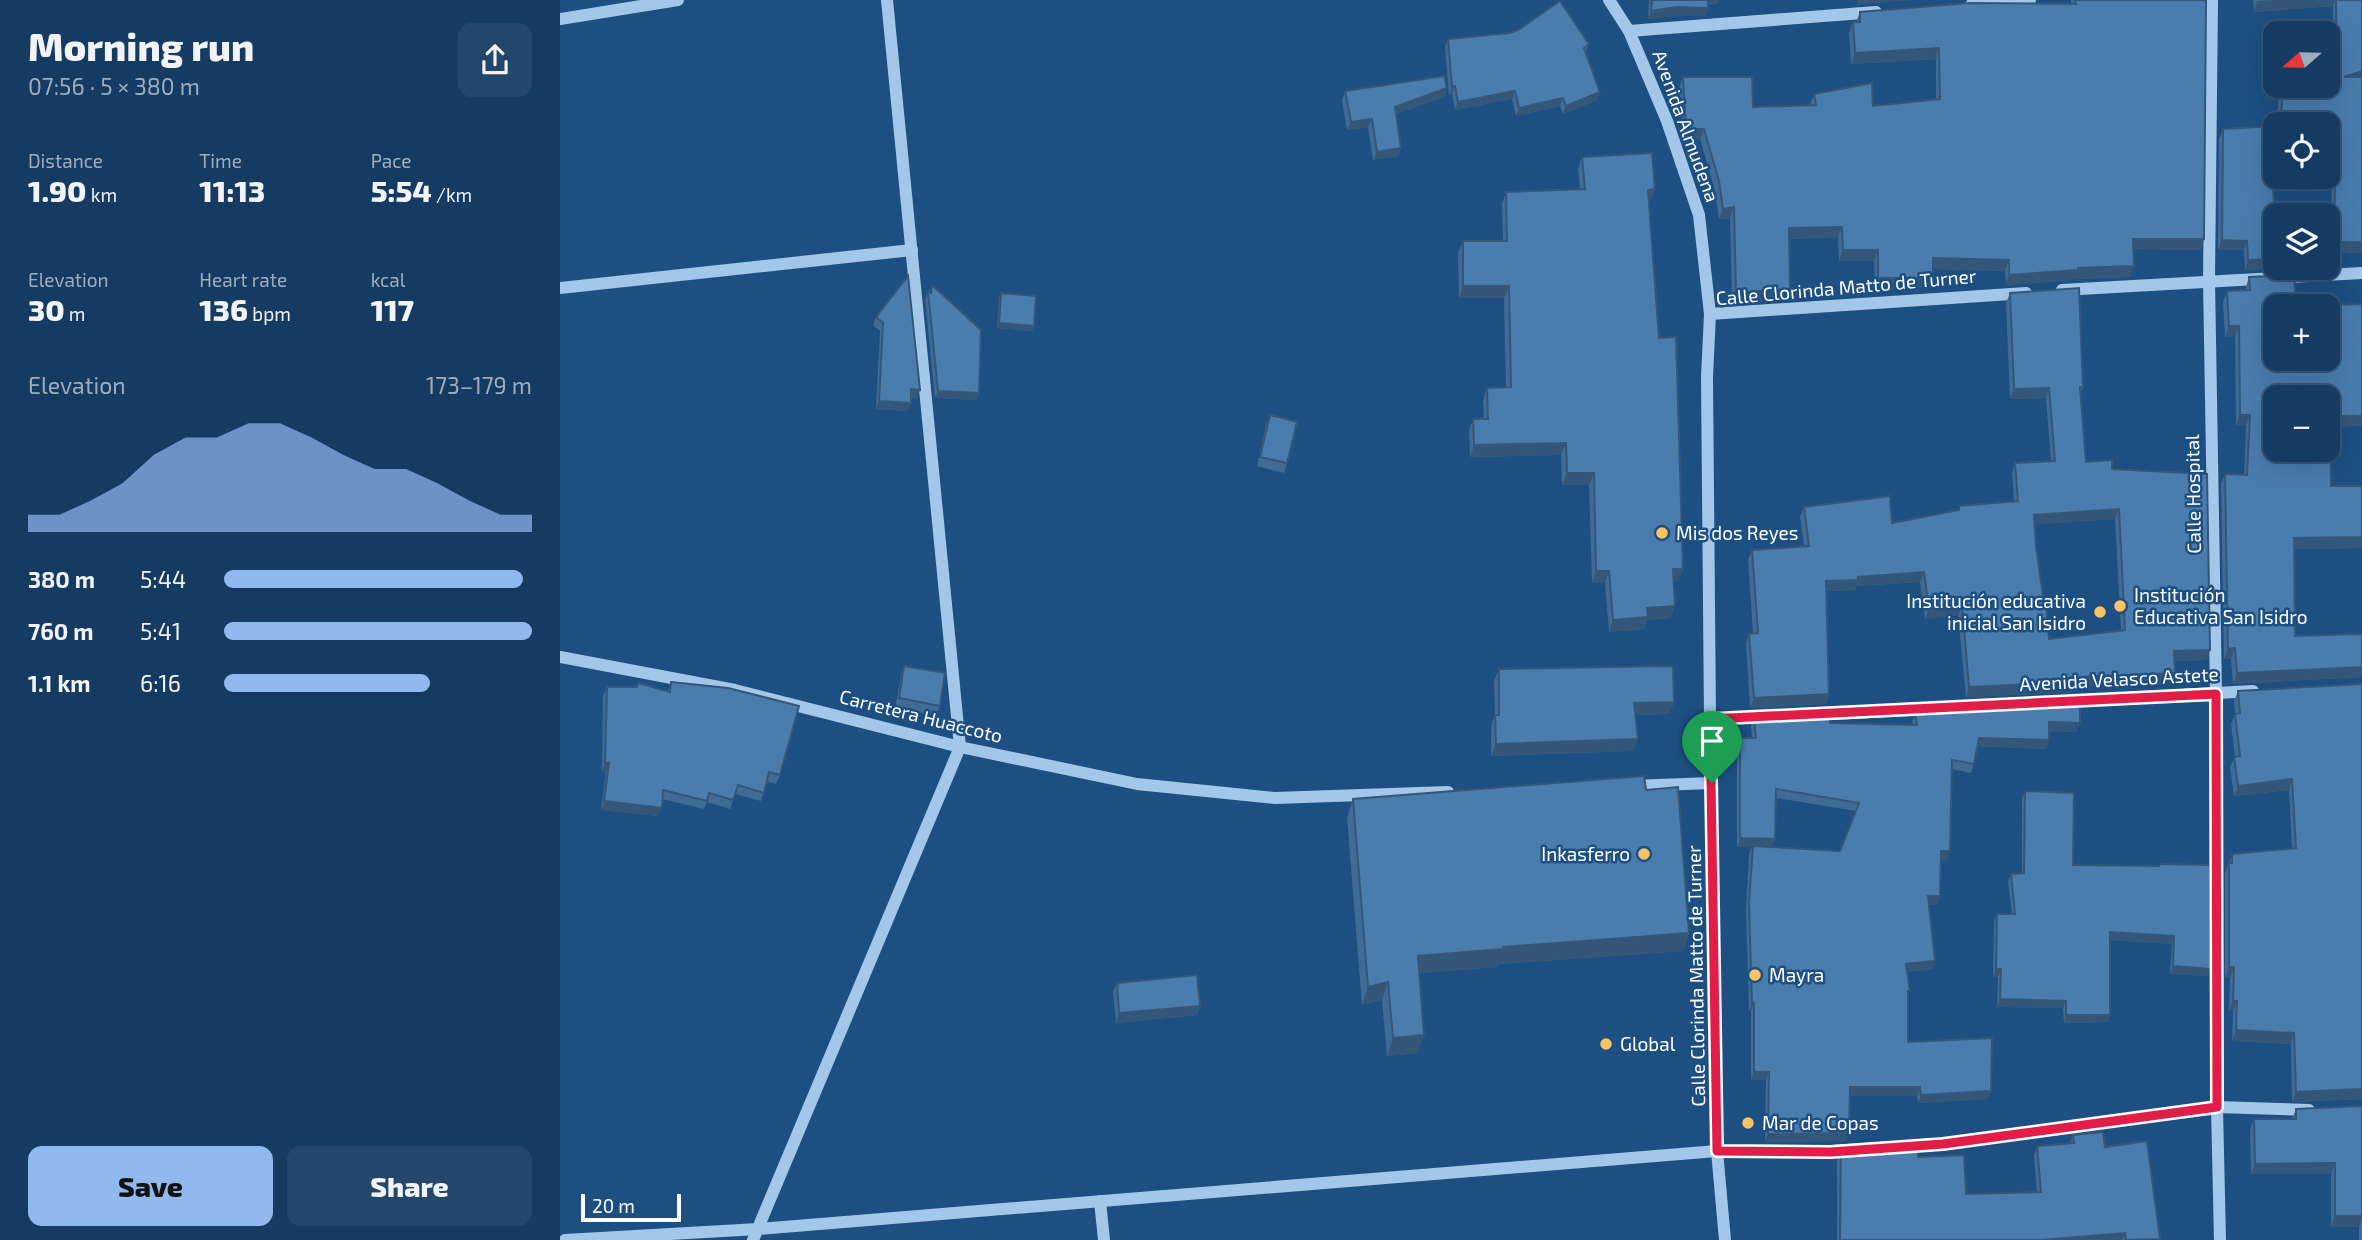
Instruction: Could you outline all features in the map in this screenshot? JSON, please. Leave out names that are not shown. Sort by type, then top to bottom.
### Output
[{"type":"street","points":[[560,19],[678,0]]},
{"type":"street","points":[[756,1234],[960,747],[887,0]]},
{"type":"street","name":"Avenida Almudena","points":[[1608,0],[1629,31],[1667,121],[1699,215],[1710,314]]},
{"type":"street","points":[[1961,5],[2030,0]]},
{"type":"street","name":"Calle Hospital","points":[[2213,0],[2209,281],[2216,694],[2220,1240]]},
{"type":"street","points":[[1629,31],[1892,11]]},
{"type":"street","points":[[560,288],[912,250]]},
{"type":"street","name":"Calle Clorinda Matto de Turner","points":[[1725,1240],[1717,1151],[1710,719],[1707,377],[1710,314],[2362,273]]},
{"type":"street","name":"Carretera Huaccoto","points":[[560,657],[734,690],[960,747],[1137,784],[1275,798],[1466,792]]},
{"type":"street","name":"Avenida Velasco Astete","points":[[1807,715],[2269,691]]},
{"type":"street","points":[[1710,719],[1793,716]]},
{"type":"street","points":[[1616,786],[1712,783]]},
{"type":"street","points":[[565,1240],[756,1234],[1100,1201],[1717,1151],[1831,1152],[1943,1144],[2217,1107],[2321,1110]]},
{"type":"street","points":[[1100,1201],[1104,1240]]},
{"type":"building","points":[[1652,0],[1708,0],[1708,8],[1677,7],[1651,11]]},
{"type":"building","points":[[2075,0],[2206,0],[2204,239],[2133,239],[2134,266],[2009,275],[2009,260],[1933,258],[1933,278],[1878,278],[1878,250],[1843,250],[1842,227],[1789,228],[1790,289],[1736,293],[1734,207],[1723,209],[1719,181],[1704,129],[1686,129],[1683,77],[1752,77],[1753,107],[1816,105],[1814,94],[1872,83],[1873,106],[1940,99],[1939,48],[1855,53],[1853,22],[1860,22],[1860,12],[1969,3],[2076,4]]},
{"type":"building","points":[[2336,0],[2362,0],[2362,71],[2344,77],[2362,77],[2362,242],[2340,242],[2340,203],[2335,203],[2335,189],[2340,189],[2340,112],[2281,112],[2282,98],[2340,98],[2340,21],[2336,21]]},
{"type":"building","points":[[1560,1],[1589,44],[1584,48],[1600,92],[1566,106],[1563,98],[1519,108],[1515,91],[1458,102],[1455,86],[1452,87],[1448,39],[1518,30]]},
{"type":"building","points":[[1444,76],[1447,88],[1395,107],[1401,148],[1377,152],[1372,119],[1351,122],[1345,91]]},
{"type":"building","points":[[2263,127],[2263,189],[2273,189],[2274,203],[2263,203],[2263,259],[2248,260],[2247,241],[2222,240],[2223,129]]},
{"type":"building","points":[[1652,153],[1655,189],[1648,190],[1659,338],[1676,337],[1683,569],[1673,569],[1675,606],[1647,608],[1648,617],[1613,620],[1609,571],[1596,571],[1594,473],[1567,473],[1566,443],[1474,445],[1473,419],[1488,419],[1487,388],[1511,387],[1509,286],[1463,286],[1463,241],[1507,241],[1506,192],[1585,189],[1582,157]]},
{"type":"building","points":[[908,276],[920,390],[911,389],[911,403],[879,401],[883,323],[876,317]]},
{"type":"building","points":[[2249,277],[2294,280],[2295,294],[2263,294],[2263,371],[2340,371],[2340,305],[2362,304],[2362,416],[2340,416],[2340,385],[2263,385],[2263,462],[2331,462],[2331,486],[2362,486],[2362,537],[2294,538],[2295,636],[2362,634],[2362,667],[2237,673],[2235,648],[2228,649],[2225,474],[2247,475],[2250,415],[2240,415],[2239,326],[2229,326],[2227,291],[2250,290]]},
{"type":"building","points":[[932,285],[981,330],[979,393],[938,391],[928,291],[931,293]]},
{"type":"building","points":[[2079,288],[2083,387],[2080,387],[2086,462],[2112,460],[2112,469],[2207,474],[2210,650],[2174,651],[2175,673],[2081,677],[2081,682],[1969,687],[1962,605],[1929,609],[1924,572],[1858,577],[1858,580],[1826,581],[1829,694],[1754,698],[1749,634],[1758,633],[1752,550],[1809,546],[1804,507],[1890,496],[1892,523],[1959,510],[1959,506],[2018,501],[2015,463],[2055,461],[2049,388],[2014,389],[2010,293]],"holes":[[[2119,509],[2125,630],[2049,639],[2034,515]]]},
{"type":"building","points":[[1001,293],[1036,296],[1034,326],[999,323]]},
{"type":"building","points":[[1270,415],[1297,422],[1287,463],[1260,457]]},
{"type":"building","points":[[904,666],[945,673],[940,706],[899,698]]},
{"type":"building","points":[[1673,666],[1674,702],[1634,703],[1638,739],[1496,744],[1495,715],[1499,715],[1499,669]]},
{"type":"building","points":[[671,682],[728,688],[799,706],[780,775],[769,772],[764,793],[738,785],[733,800],[709,793],[707,801],[663,790],[662,808],[604,801],[609,763],[605,763],[607,687],[637,687],[638,683],[670,692]]},
{"type":"building","points":[[2362,684],[2362,1089],[2296,1092],[2294,1033],[2236,1030],[2234,967],[2229,967],[2229,863],[2232,863],[2232,854],[2296,848],[2292,779],[2238,786],[2234,757],[2240,756],[2235,714],[2240,713],[2238,691]]},
{"type":"building","points":[[2080,701],[2080,723],[2049,722],[2049,740],[1979,738],[1974,764],[1952,760],[1950,851],[1941,851],[1940,896],[1928,896],[1935,961],[1906,964],[1910,991],[1908,1042],[1992,1038],[1991,1091],[1921,1095],[1920,1087],[1850,1087],[1849,1133],[1768,1134],[1769,1072],[1754,1072],[1749,903],[1753,846],[1840,851],[1859,803],[1776,789],[1775,839],[1740,838],[1740,738],[1756,738],[1754,717],[1830,713],[1830,723],[1917,725],[1915,714],[1970,706]]},
{"type":"building","points":[[1644,776],[1646,790],[1678,787],[1689,933],[1418,956],[1424,1035],[1393,1038],[1388,982],[1368,987],[1353,799]]},
{"type":"building","points":[[2025,791],[2074,793],[2073,865],[2210,865],[2211,969],[2173,966],[2174,936],[2110,932],[2110,1015],[2066,1015],[2066,1001],[2000,999],[2001,969],[1996,969],[1997,914],[2015,914],[2011,874],[2024,873]]},
{"type":"building","points":[[1197,975],[1200,1006],[1119,1013],[1117,983]]},
{"type":"building","points":[[2362,1106],[2362,1216],[2335,1216],[2335,1163],[2255,1164],[2254,1119],[2296,1119],[2296,1109]]},
{"type":"building","points":[[2103,1132],[2105,1147],[2147,1141],[2160,1239],[2126,1240],[2125,1233],[2041,1240],[1840,1240],[1841,1150],[1918,1151],[1918,1157],[1964,1155],[1966,1194],[2041,1192],[2037,1146],[2074,1143],[2073,1135]]},
{"type":"place","name":"Mis dos Reyes","points":[[1662,533]]},
{"type":"place","name":"Institución Educativa San Isidro","points":[[2120,606]]},
{"type":"place","name":"Institución educativa inicial San Isidro","points":[[2100,612]]},
{"type":"place","name":"Inkasferro","points":[[1644,854]]},
{"type":"place","name":"Mayra","points":[[1755,975]]},
{"type":"place","name":"Global","points":[[1606,1044]]},
{"type":"place","name":"Mar de Copas","points":[[1748,1123]]},
{"type":"route","points":[[2216,694],[2217,1107],[1943,1144],[1831,1152],[1717,1151],[1712,783],[1710,719],[2216,694]]}]
